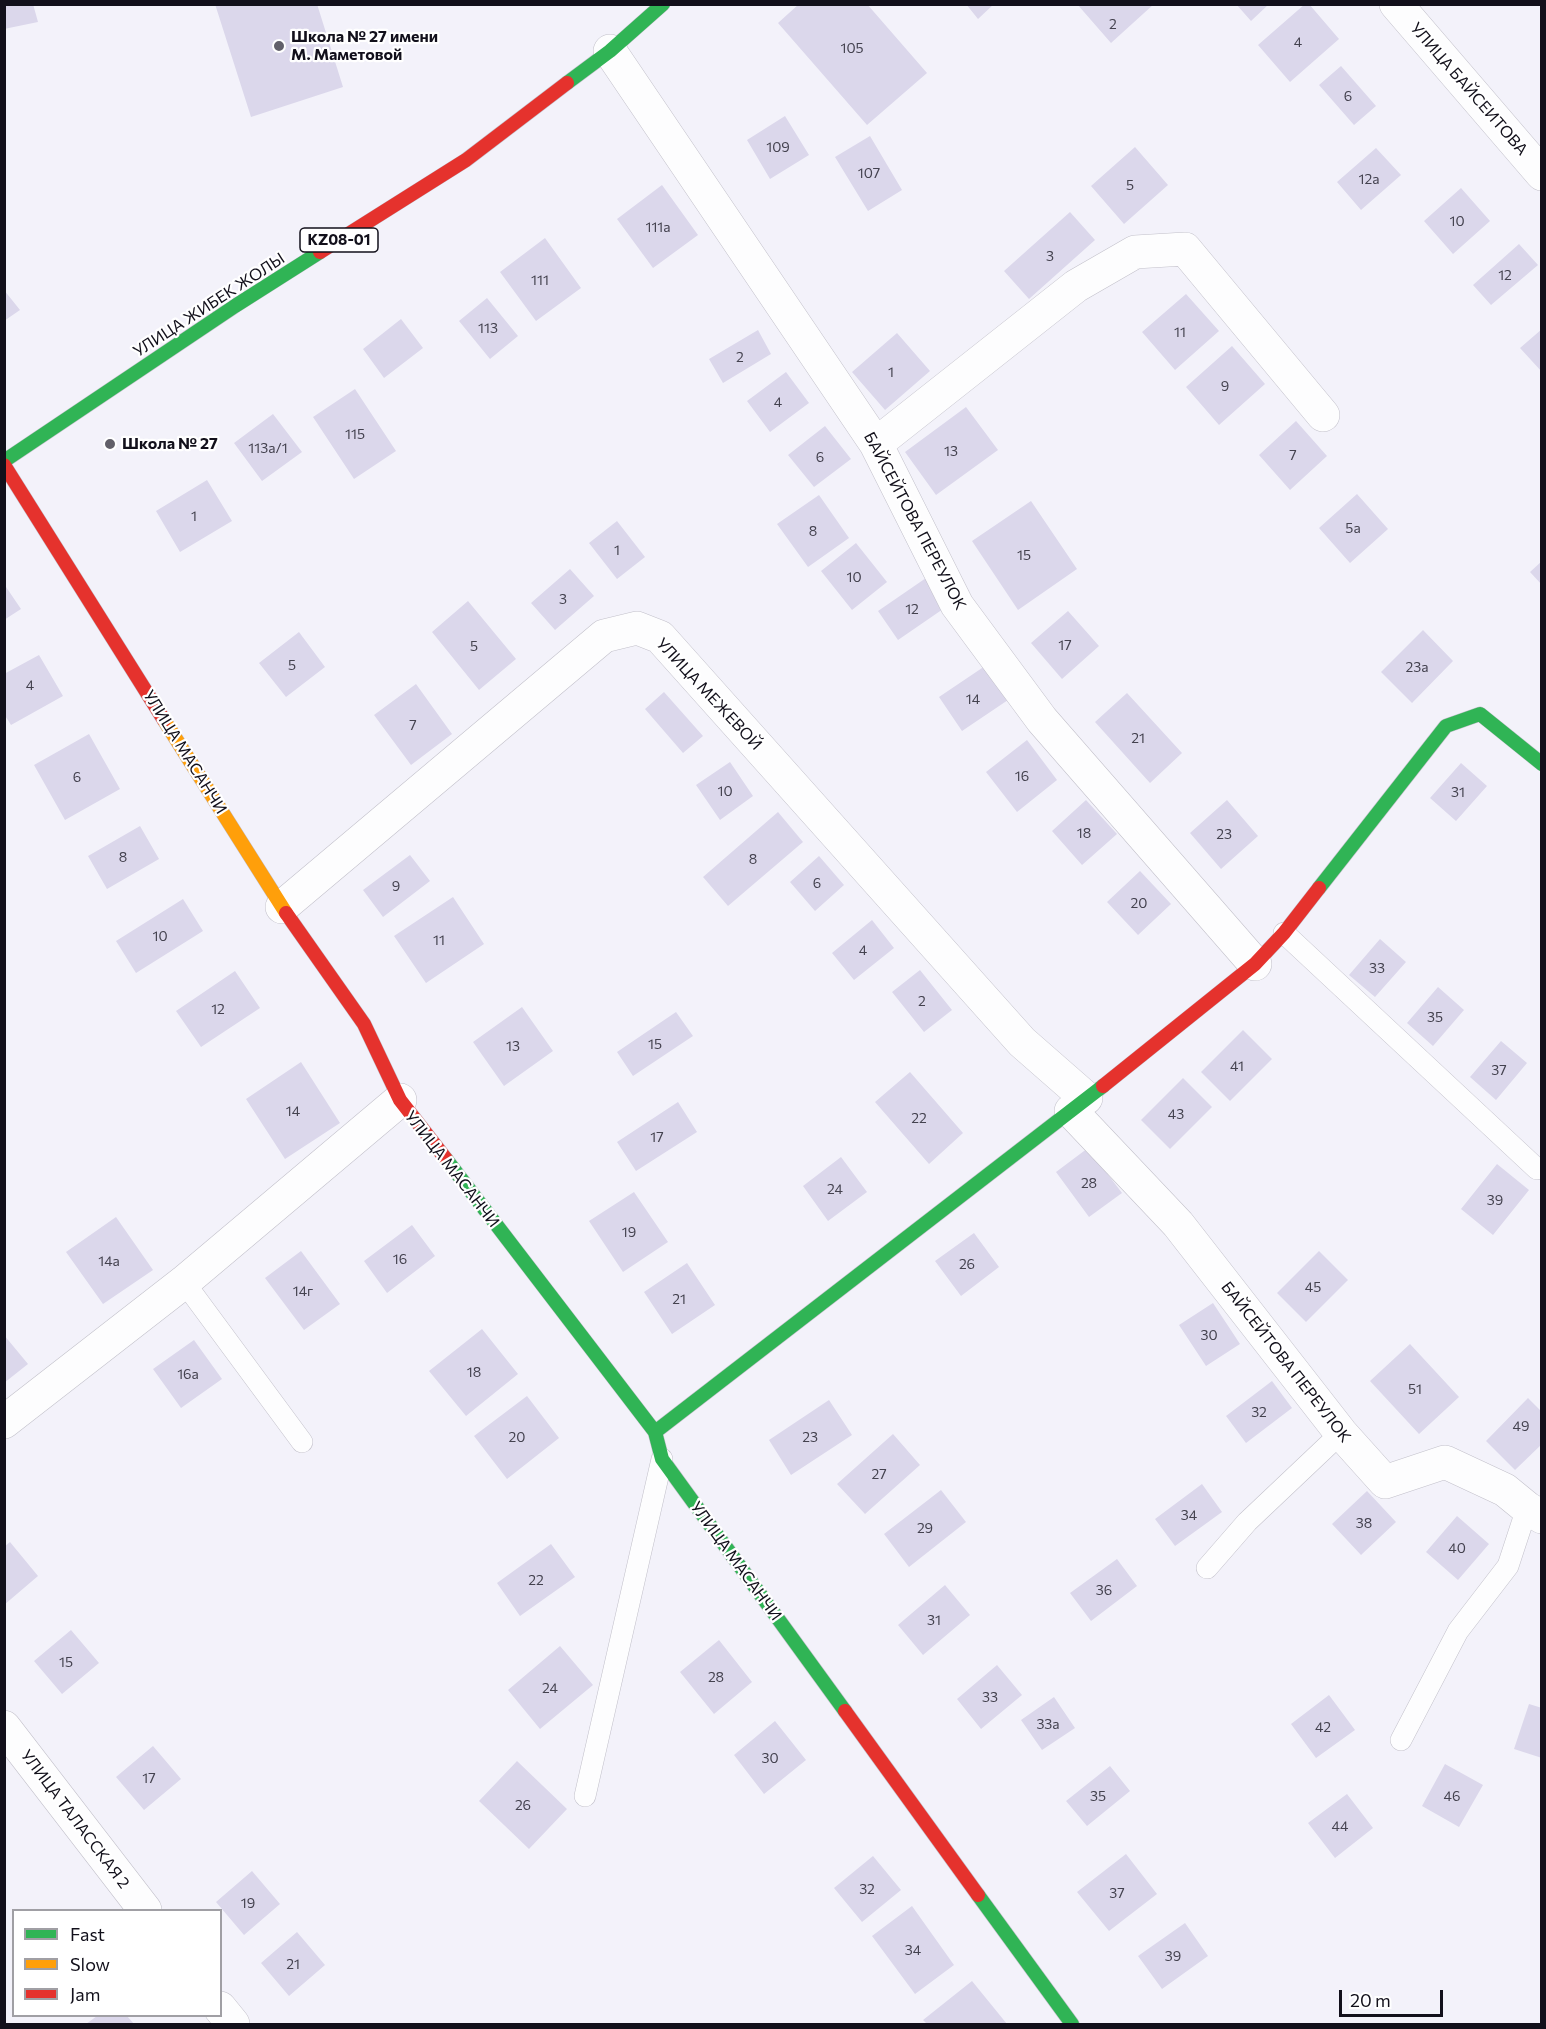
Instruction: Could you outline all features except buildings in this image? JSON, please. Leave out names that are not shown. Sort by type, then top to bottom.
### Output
[{"type":"street","name":"УЛИЦА ЖИБЕК ЖОЛЫ","points":[[4,463],[235,306],[466,160],[610,51],[663,4]]},
{"type":"street","name":"УЛИЦА БАЙСЕИТОВА","points":[[1396,4],[1542,174]]},
{"type":"street","name":"БАЙСЕЙТОВА ПЕРЕУЛОК","points":[[610,51],[876,444],[957,605],[1042,720],[1255,964]]},
{"type":"street","points":[[876,444],[1076,286],[1136,252],[1185,249],[1323,415]]},
{"type":"street","name":"УЛИЦА МАСАНЧИ","points":[[4,463],[282,907],[364,1024],[400,1100],[655,1432],[662,1459],[1072,2025]]},
{"type":"street","name":"УЛИЦА МЕЖЕВОЙ","points":[[282,907],[604,636],[637,628],[660,637],[1078,1105]]},
{"type":"street","points":[[655,1432],[1078,1105],[1255,964],[1284,933],[1446,726],[1480,714],[1542,764]]},
{"type":"street","name":"УЛИЦА МАСАНЧИ","points":[[4,1422],[184,1282],[400,1100]]},
{"type":"street","name":"БАЙСЕЙТОВА ПЕРЕУЛОК","points":[[1078,1105],[1178,1224],[1341,1433],[1385,1482],[1445,1462],[1505,1490],[1534,1513]]},
{"type":"street","name":"УЛИЦА ТАЛАССКАЯ 2","points":[[4,1727],[144,1909]]},
{"type":"street","points":[[222,2011],[233,2025]]},
{"type":"lane","points":[[1284,933],[1537,1169]]},
{"type":"lane","points":[[184,1282],[302,1442]]},
{"type":"lane","points":[[1207,1568],[1248,1522],[1341,1433]]},
{"type":"lane","points":[[585,1796],[662,1459]]},
{"type":"lane","points":[[1401,1740],[1458,1631],[1508,1566],[1534,1513]]},
{"type":"traffic: fast","points":[[567,83],[610,51],[663,4]]},
{"type":"traffic: fast","points":[[4,461],[235,306],[320,252]]},
{"type":"traffic: fast","points":[[1319,888],[1446,726],[1480,714],[1542,764]]},
{"type":"traffic: fast","points":[[655,1432],[1103,1086]]},
{"type":"traffic: fast","points":[[446,1159],[655,1432],[662,1459],[845,1711]]},
{"type":"traffic: fast","points":[[978,1895],[1072,2024]]},
{"type":"traffic: slow","points":[[164,720],[286,913]]},
{"type":"traffic: jam","points":[[320,252],[466,160],[567,83]]},
{"type":"traffic: jam","points":[[4,465],[164,720]]},
{"type":"traffic: jam","points":[[1103,1086],[1255,964],[1284,933],[1319,888]]},
{"type":"traffic: jam","points":[[286,913],[364,1024],[400,1100],[446,1159]]},
{"type":"traffic: jam","points":[[845,1711],[978,1895]]},
{"type":"place","name":"Школа № 27 имени М. Маметовой","points":[[279,46]]},
{"type":"place","name":"Школа № 27","points":[[110,444]]}]
